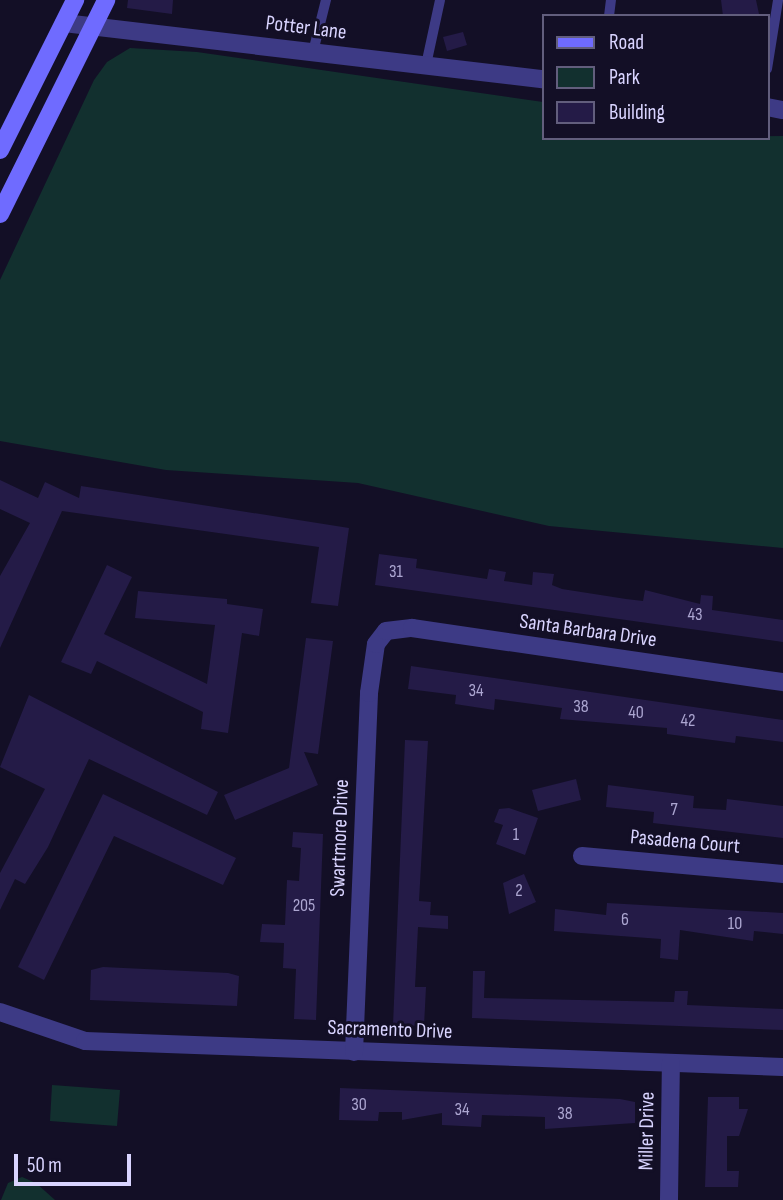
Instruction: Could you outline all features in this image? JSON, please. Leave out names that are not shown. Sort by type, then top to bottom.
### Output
[{"type":"main road","points":[[0,150],[75,0]]},
{"type":"main road","points":[[0,215],[106,0]]},
{"type":"street","name":"Potter Lane","points":[[64,23],[542,79]]},
{"type":"street","name":"Santa Barbara Drive","points":[[386,631],[412,628],[783,682]]},
{"type":"street","name":"Swartmore Drive","points":[[354,1052],[369,693],[376,644],[386,631]]},
{"type":"street","name":"Pasadena Court","points":[[582,856],[783,874]]},
{"type":"street","name":"Sacramento Drive","points":[[0,1012],[85,1041],[783,1067]]},
{"type":"street","name":"Miller Drive","points":[[669,1200],[671,1063]]},
{"type":"lane","points":[[313,52],[326,0]]},
{"type":"lane","points":[[426,65],[440,0]]},
{"type":"lane","points":[[769,56],[778,0]]},
{"type":"green space","points":[[130,48],[197,52],[542,102],[542,140],[769,140],[769,136],[783,136],[783,548],[549,526],[358,483],[166,470],[0,441],[0,280],[94,80],[107,62]]},
{"type":"green space","points":[[52,1085],[120,1090],[117,1126],[50,1121]]},
{"type":"green space","points":[[22,1177],[36,1183],[55,1200],[1,1200],[8,1183]]},
{"type":"building","points":[[128,0],[173,0],[172,14],[127,8]]},
{"type":"building","points":[[721,0],[756,0],[759,14],[723,14]]},
{"type":"building","points":[[463,32],[467,45],[447,51],[443,37]]},
{"type":"building","points":[[0,480],[38,498],[45,482],[79,498],[81,486],[349,528],[338,606],[311,603],[319,547],[62,511],[0,648],[0,576],[30,523],[0,509]]},
{"type":"building","points":[[379,554],[417,559],[416,568],[487,579],[489,569],[506,572],[504,581],[532,585],[533,572],[554,574],[552,585],[562,589],[626,599],[643,601],[645,590],[700,604],[701,595],[713,596],[712,610],[783,620],[783,642],[375,585]]},
{"type":"building","points":[[107,565],[132,577],[104,634],[207,684],[215,625],[135,618],[138,591],[227,599],[227,604],[263,609],[259,636],[242,633],[228,733],[201,729],[203,712],[97,661],[91,674],[61,662]]},
{"type":"building","points":[[306,638],[333,641],[318,754],[304,752],[318,785],[235,820],[224,795],[289,768]]},
{"type":"building","points":[[411,666],[783,720],[783,742],[736,736],[735,743],[667,734],[667,728],[560,719],[562,708],[495,699],[494,710],[455,704],[456,695],[408,689]]},
{"type":"building","points":[[29,695],[218,792],[207,815],[89,759],[48,847],[25,884],[15,879],[0,910],[0,873],[45,789],[0,767]]},
{"type":"building","points":[[405,740],[428,741],[419,901],[431,902],[430,915],[448,916],[448,929],[418,927],[415,987],[426,987],[424,1026],[393,1025]]},
{"type":"building","points":[[576,779],[581,800],[538,811],[532,790]]},
{"type":"building","points":[[608,785],[694,796],[693,808],[726,810],[727,799],[783,806],[783,838],[653,823],[654,812],[606,807]]},
{"type":"building","points":[[103,794],[236,858],[223,885],[114,836],[44,980],[18,967]]},
{"type":"building","points":[[509,808],[538,818],[525,855],[496,844],[503,825],[494,822],[499,809]]},
{"type":"building","points":[[293,832],[323,834],[316,1020],[294,1019],[296,969],[283,968],[284,943],[260,942],[262,924],[285,925],[287,880],[299,881],[301,848],[292,847]]},
{"type":"building","points":[[524,874],[536,902],[509,914],[503,883]]},
{"type":"building","points":[[607,903],[783,913],[783,934],[754,931],[753,941],[680,930],[678,960],[660,958],[661,939],[554,931],[555,909],[606,915]]},
{"type":"building","points":[[103,967],[228,973],[239,976],[237,1006],[90,1000],[91,970]]},
{"type":"building","points":[[473,971],[485,971],[484,998],[674,1002],[675,991],[688,991],[687,1005],[783,1009],[783,1030],[472,1018]]},
{"type":"building","points":[[340,1088],[620,1099],[635,1102],[635,1123],[545,1129],[545,1117],[482,1115],[481,1127],[442,1125],[442,1113],[402,1120],[402,1112],[379,1112],[378,1121],[339,1120]]},
{"type":"building","points":[[708,1097],[739,1097],[739,1109],[748,1109],[739,1136],[727,1136],[727,1171],[739,1171],[738,1187],[705,1187]]}]
